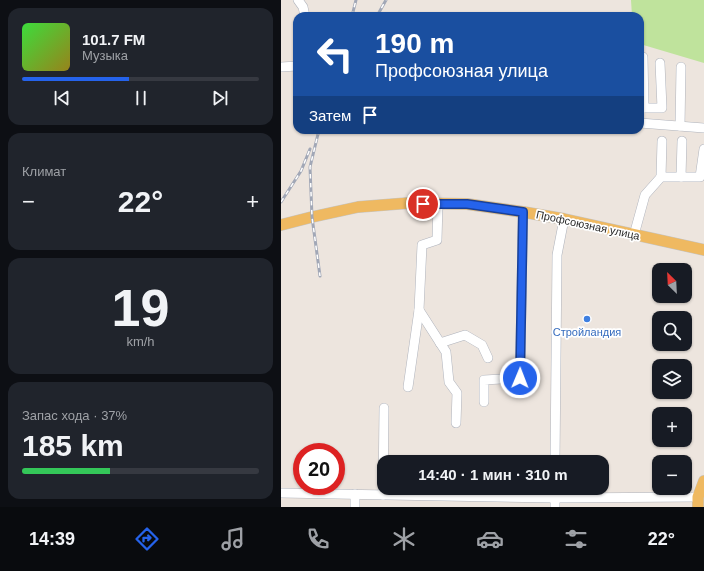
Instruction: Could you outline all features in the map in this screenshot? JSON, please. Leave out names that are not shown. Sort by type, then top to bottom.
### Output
[{"type":"main road","name":"Профсоюзная улица","points":[[281,225],[358,207],[409,203],[467,204],[564,219],[704,250]]},
{"type":"main road","points":[[699,504],[704,481]]},
{"type":"street","points":[[298,0],[303,7],[304,12]]},
{"type":"street","points":[[644,108],[661,108],[660,63]]},
{"type":"street","points":[[281,67],[293,66]]},
{"type":"street","points":[[680,126],[681,68]]},
{"type":"street","points":[[644,123],[704,128]]},
{"type":"street","points":[[634,235],[645,195],[661,177],[662,141]]},
{"type":"street","points":[[681,177],[682,141]]},
{"type":"street","points":[[661,177],[700,177],[704,149]]},
{"type":"street","points":[[408,387],[419,310],[422,244],[437,240],[438,204]]},
{"type":"street","points":[[484,402],[484,380],[520,378],[523,212]]},
{"type":"street","points":[[555,455],[557,255],[564,219]]},
{"type":"street","points":[[419,310],[446,352],[449,382],[457,393],[456,423]]},
{"type":"street","points":[[440,343],[465,335],[482,345],[488,358]]},
{"type":"street","points":[[383,455],[384,408]]},
{"type":"street","points":[[281,493],[377,495]]},
{"type":"street","points":[[355,494],[355,507]]},
{"type":"street","points":[[383,495],[555,502],[699,504]]},
{"type":"green space","points":[[631,0],[704,0],[704,63],[644,45],[644,12],[632,12]]},
{"type":"railway","points":[[353,12],[356,0]]},
{"type":"railway","points":[[379,12],[386,0]]},
{"type":"railway","points":[[318,134],[310,167],[312,217],[320,276]]},
{"type":"railway","points":[[281,202],[301,171],[310,149]]},
{"type":"place","name":"Стройландия","points":[[587,319]]},
{"type":"route","points":[[423,204],[467,204],[523,212],[520,378]]}]
